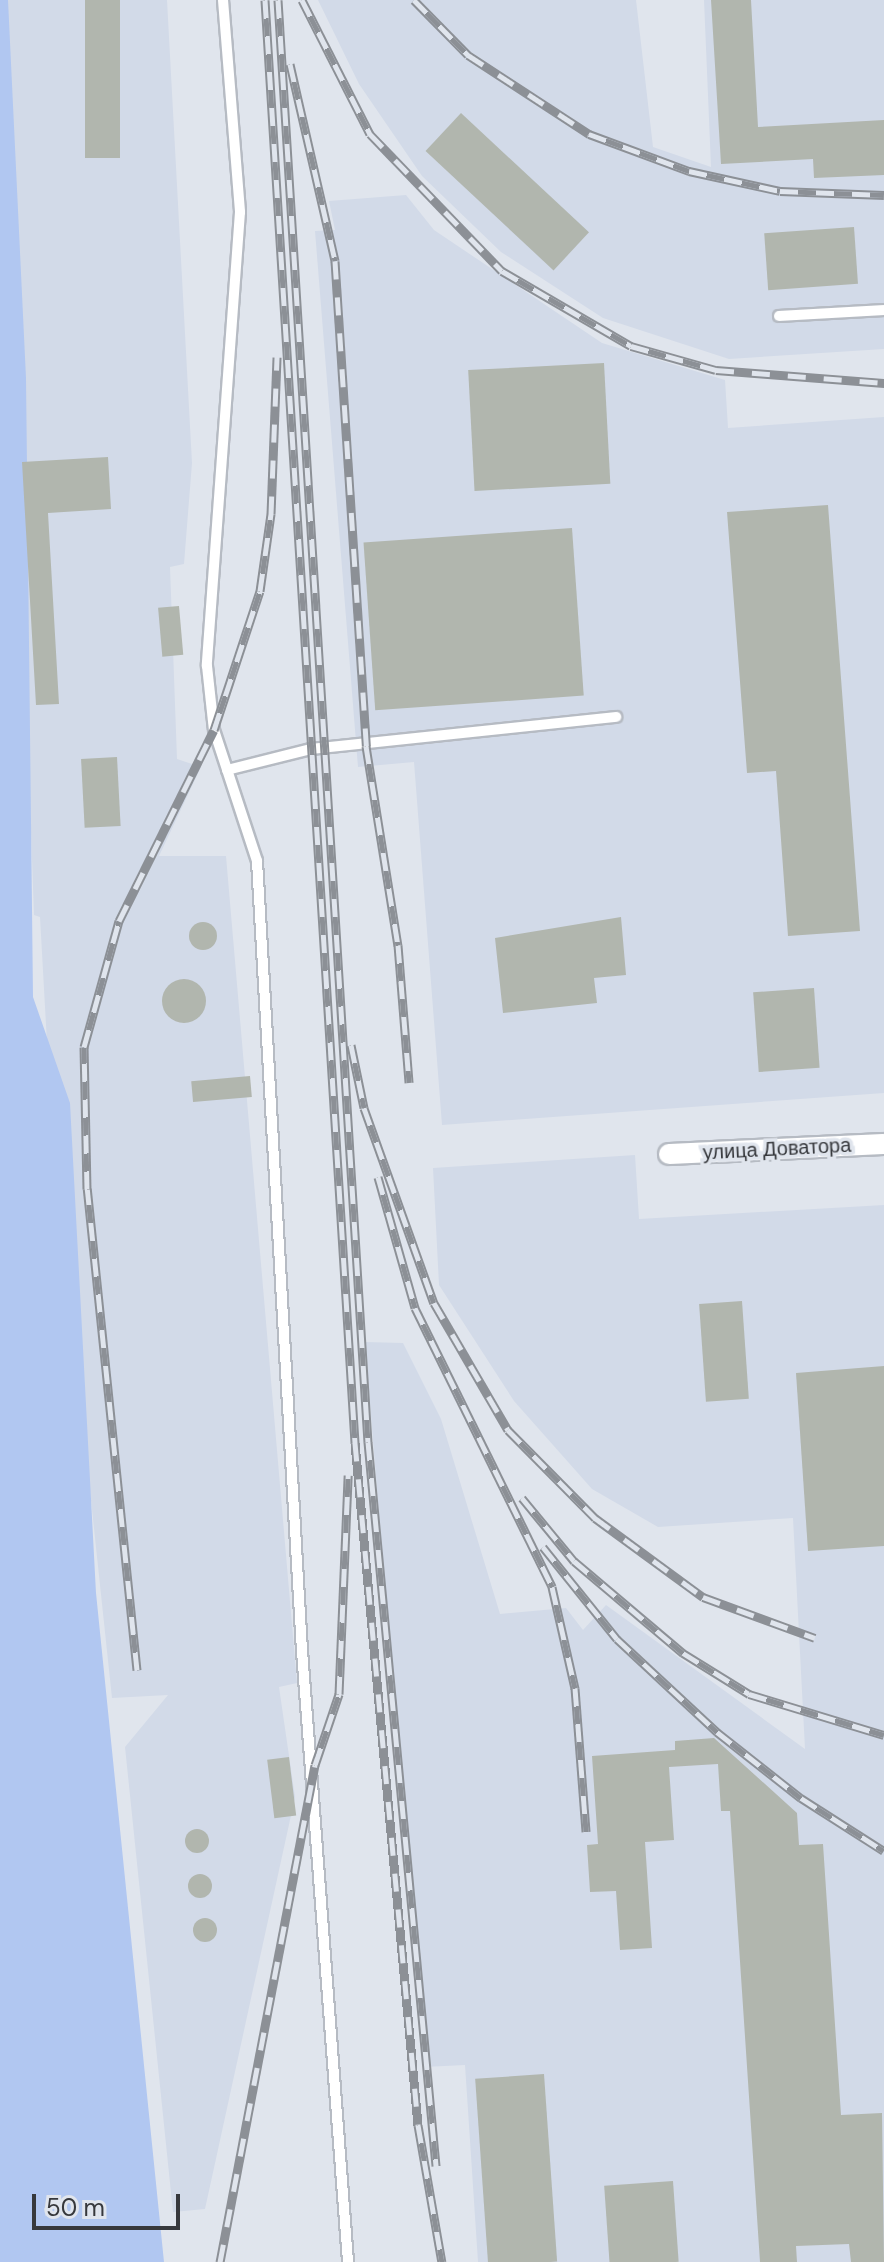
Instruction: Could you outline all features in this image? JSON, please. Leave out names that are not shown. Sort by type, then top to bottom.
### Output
[{"type":"street","name":"улица Доватора","points":[[669,1154],[884,1144]]},
{"type":"lane","points":[[223,0],[240,212],[207,666],[227,770],[257,861],[302,1651],[348,2262]]},
{"type":"lane","points":[[779,316],[884,310]]},
{"type":"lane","points":[[227,770],[311,749],[616,717]]},
{"type":"shaded area","points":[[0,0],[8,0],[26,378],[33,997],[70,1103],[96,1593],[164,2262],[0,2262]]},
{"type":"shaded area","points":[[1,0],[167,0],[192,463],[184,564],[170,567],[177,759],[201,767],[159,856],[226,856],[297,1683],[279,1687],[295,1797],[205,2209],[173,2212],[125,1747],[168,1695],[112,1698],[52,1133],[40,917],[34,915]]},
{"type":"shaded area","points":[[318,0],[636,0],[653,147],[711,167],[704,0],[884,0],[884,349],[729,359],[603,318],[501,252],[422,176],[359,84]]},
{"type":"shaded area","points":[[406,195],[434,230],[602,343],[725,380],[728,428],[884,417],[884,1093],[442,1125],[414,762],[358,767],[315,231],[335,230],[329,201]]},
{"type":"shaded area","points":[[635,1155],[639,1219],[884,1205],[884,2262],[478,2262],[465,2065],[424,2067],[365,1342],[403,1343],[441,1419],[500,1614],[566,1608],[583,1630],[606,1605],[805,1749],[793,1518],[658,1527],[592,1489],[514,1401],[439,1285],[433,1168]]},
{"type":"building","points":[[85,0],[120,0],[120,158],[85,158]]},
{"type":"building","points":[[711,0],[751,0],[758,127],[884,120],[884,175],[814,178],[813,159],[721,164]]},
{"type":"building","points":[[461,113],[589,232],[554,270],[426,151]]},
{"type":"building","points":[[854,227],[858,284],[768,290],[764,233]]},
{"type":"building","points":[[604,363],[610,484],[475,491],[468,370]]},
{"type":"building","points":[[108,457],[111,509],[48,513],[59,704],[36,705],[22,462]]},
{"type":"building","points":[[828,505],[860,931],[788,936],[776,771],[747,773],[727,512]]},
{"type":"building","points":[[572,528],[584,696],[375,710],[364,543]]},
{"type":"building","points":[[179,606],[183,655],[162,657],[158,608]]},
{"type":"building","points":[[117,757],[121,826],[85,828],[81,759]]},
{"type":"building","points":[[621,917],[626,975],[594,978],[597,1003],[503,1013],[495,938]]},
{"type":"building","points":[[203,922],[213,926],[217,936],[213,946],[203,950],[193,946],[189,936],[193,926]]},
{"type":"building","points":[[184,979],[200,985],[206,1001],[200,1017],[184,1023],[168,1017],[162,1001],[168,985]]},
{"type":"building","points":[[814,988],[820,1068],[759,1072],[753,992]]},
{"type":"building","points":[[250,1076],[252,1097],[193,1102],[191,1081]]},
{"type":"building","points":[[742,1301],[749,1399],[706,1402],[699,1304]]},
{"type":"building","points":[[884,1366],[884,1546],[808,1551],[796,1373]]},
{"type":"building","points":[[714,1738],[797,1813],[799,1845],[823,1844],[841,2115],[882,2113],[884,2262],[851,2262],[849,2244],[796,2246],[797,2262],[760,2262],[730,1811],[721,1811],[718,1764],[669,1767],[674,1840],[645,1842],[652,1948],[620,1950],[616,1891],[590,1892],[587,1845],[598,1844],[592,1756],[675,1750],[675,1741]]},
{"type":"building","points":[[289,1757],[296,1816],[274,1818],[267,1760]]},
{"type":"building","points":[[197,1829],[206,1832],[209,1841],[206,1850],[197,1853],[188,1850],[185,1841],[188,1832]]},
{"type":"building","points":[[200,1874],[209,1877],[212,1886],[209,1895],[200,1898],[191,1895],[188,1886],[191,1877]]},
{"type":"building","points":[[205,1918],[214,1921],[217,1930],[214,1939],[205,1942],[196,1939],[193,1930],[196,1921]]},
{"type":"building","points":[[544,2074],[557,2262],[488,2262],[475,2079]]},
{"type":"building","points":[[673,2181],[679,2262],[609,2262],[604,2186]]},
{"type":"railway","points":[[265,0],[355,1443],[418,2125],[442,2262]]},
{"type":"railway","points":[[278,0],[368,1442],[436,2166]]},
{"type":"railway","points":[[302,0],[370,134],[502,271],[631,346],[716,370],[884,383]]},
{"type":"railway","points":[[414,0],[468,55],[589,134],[689,171],[780,191],[884,195]]},
{"type":"railway","points":[[290,64],[335,261],[366,746],[398,945],[409,1083]]},
{"type":"railway","points":[[137,1670],[87,1189],[84,1047],[119,921],[214,730],[260,591],[271,514],[277,357]]},
{"type":"railway","points":[[351,1045],[364,1108],[434,1303],[508,1430],[595,1518],[703,1597],[815,1638]]},
{"type":"railway","points":[[378,1177],[415,1308],[552,1587],[575,1688],[586,1832]]},
{"type":"railway","points":[[220,2262],[315,1765],[339,1694],[348,1475]]},
{"type":"railway","points":[[522,1498],[574,1561],[683,1653],[749,1694],[884,1735]]},
{"type":"railway","points":[[543,1547],[617,1639],[717,1732],[801,1798],[884,1851]]}]
